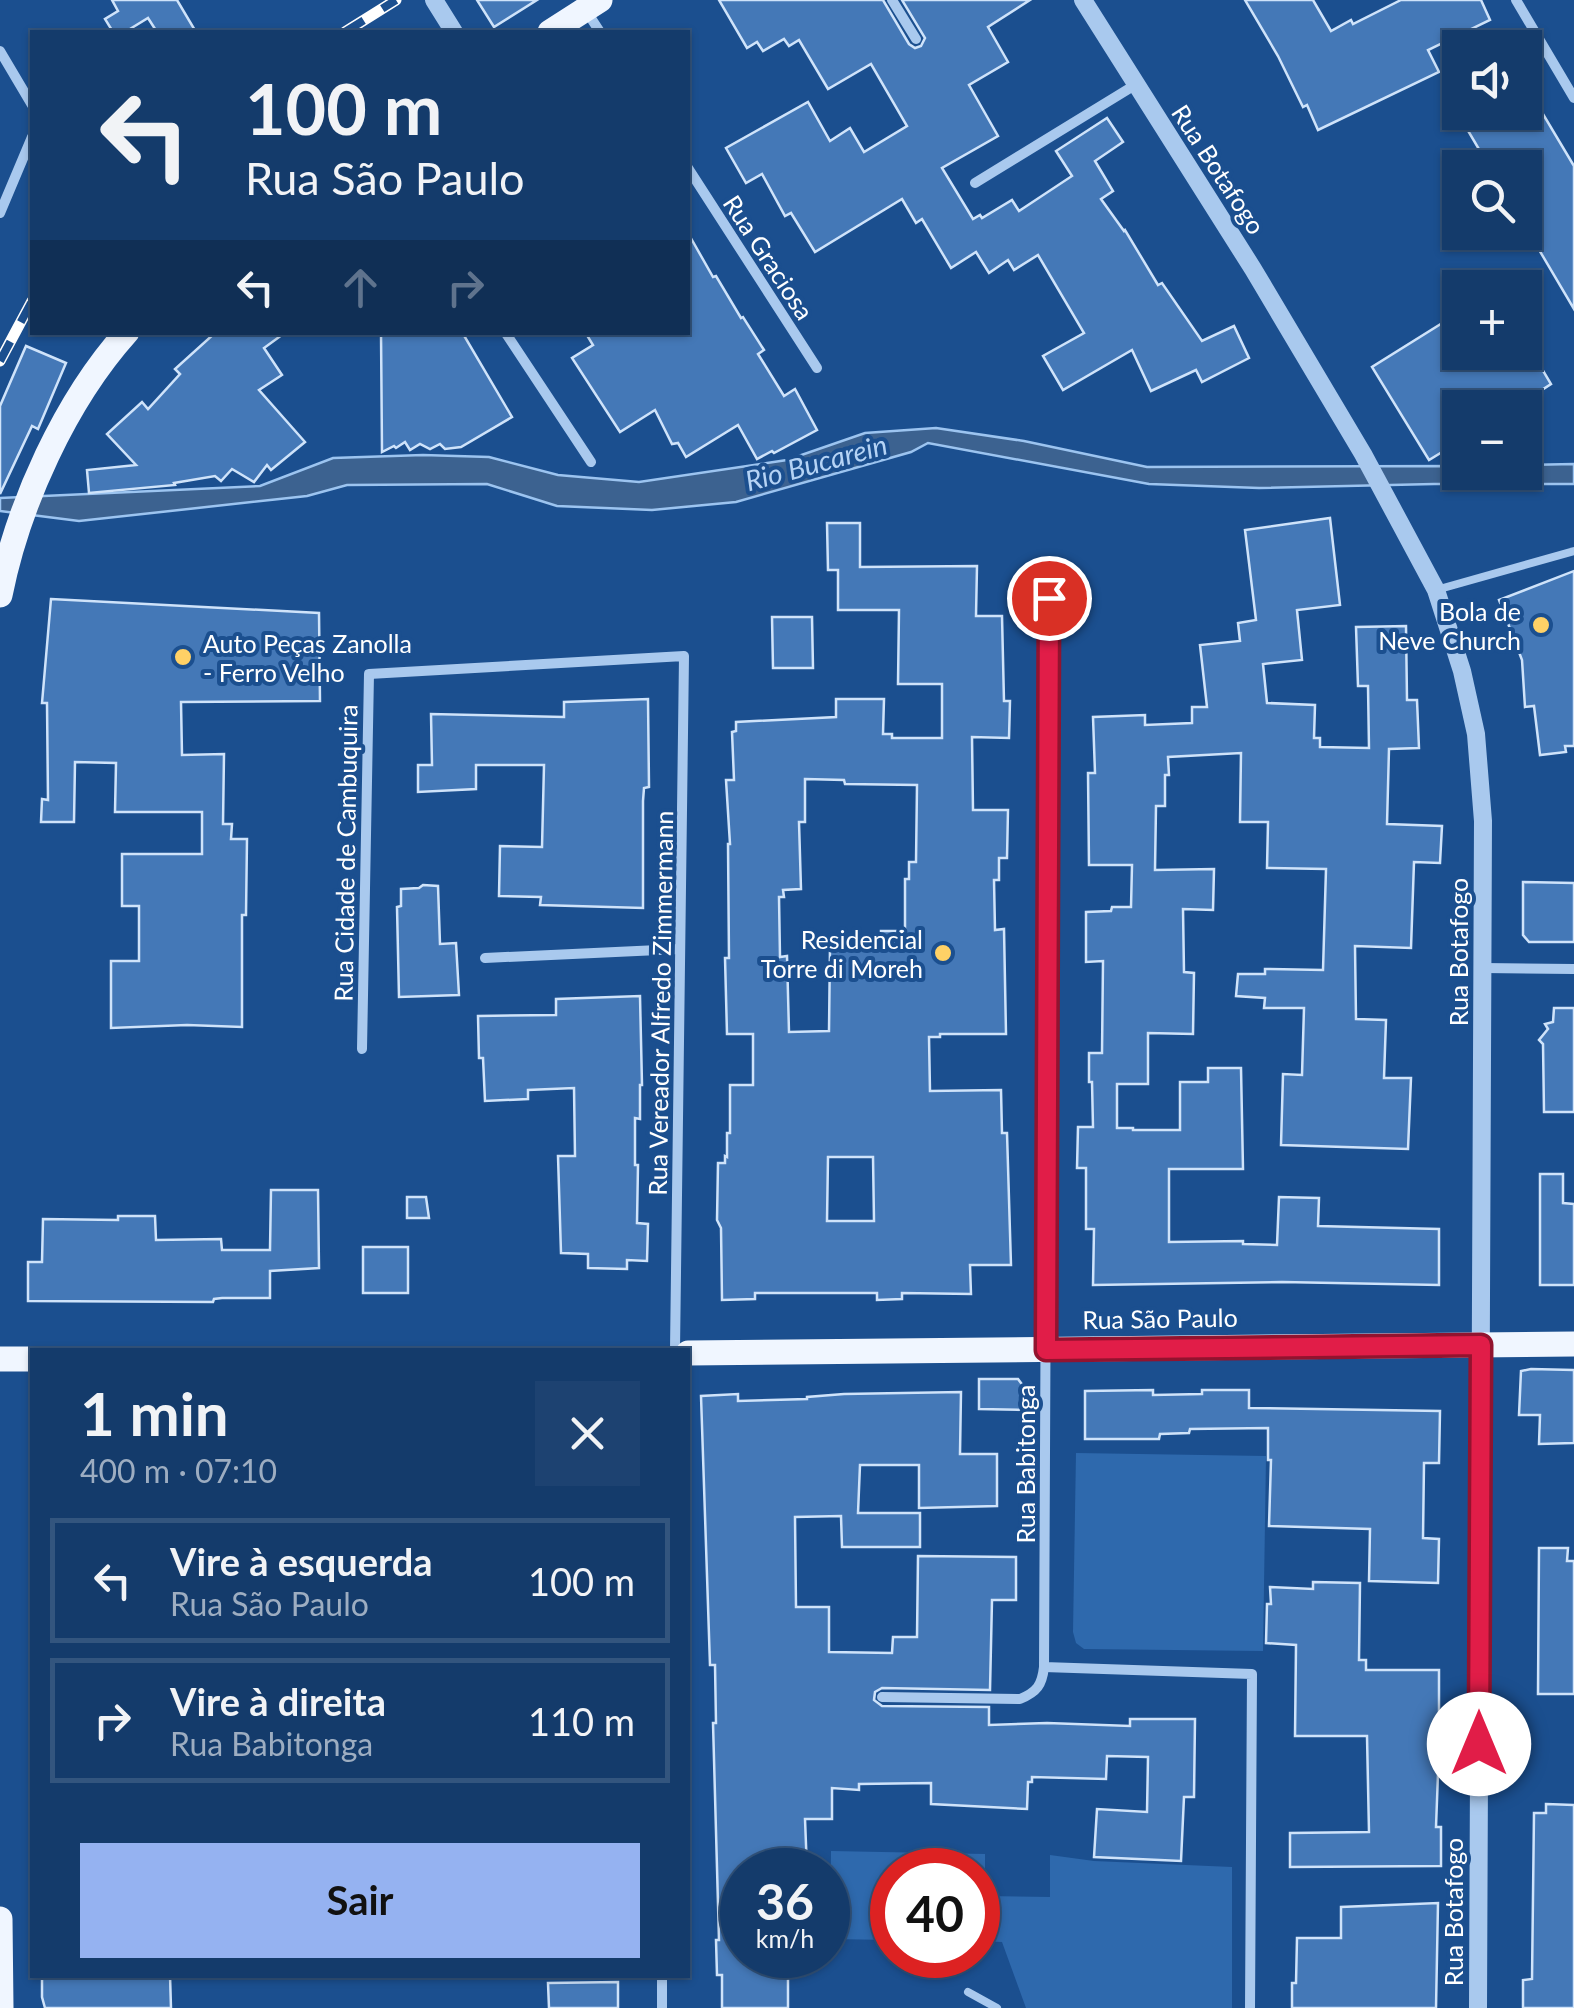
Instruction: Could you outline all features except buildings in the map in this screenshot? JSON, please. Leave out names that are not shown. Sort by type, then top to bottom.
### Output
[{"type":"main road","points":[[553,30],[588,3]]},
{"type":"main road","points":[[0,595],[15,536],[40,473],[88,385],[125,335]]},
{"type":"main road","name":"Rua São Paulo","points":[[690,1353],[1574,1344]]},
{"type":"main road","points":[[0,1359],[30,1359]]},
{"type":"main road","points":[[0,1919],[1,2008]]},
{"type":"street","points":[[434,0],[453,30]]},
{"type":"street","points":[[892,0],[916,39]]},
{"type":"street","name":"Rua Botafogo","points":[[1083,0],[1253,269],[1394,509],[1436,590],[1462,671],[1476,734],[1483,821],[1478,2008]]},
{"type":"street","points":[[1516,0],[1574,98]]},
{"type":"street","points":[[588,3],[599,30]]},
{"type":"street","points":[[0,51],[30,102]]},
{"type":"street","points":[[975,182],[1135,85]]},
{"type":"street","points":[[0,213],[30,142]]},
{"type":"street","name":"Rua Graciosa","points":[[690,171],[817,368]]},
{"type":"street","points":[[507,335],[591,462]]},
{"type":"street","name":"Rua Babitonga","points":[[1044,1667],[1049,598]]},
{"type":"street","name":"Rua Vereador Alfredo Zimmermann","points":[[675,1348],[684,656]]},
{"type":"street","name":"Rua Cidade de Cambuquira","points":[[362,1049],[369,674],[684,656]]},
{"type":"street","points":[[485,958],[680,950]]},
{"type":"street","points":[[1483,968],[1574,970]]},
{"type":"street","points":[[882,1697],[1020,1699],[1034,1694],[1042,1683],[1044,1667],[1252,1674],[1250,2008]]},
{"type":"street","points":[[662,1978],[662,2008]]},
{"type":"lane","points":[[1436,590],[1574,551]]},
{"type":"lane","points":[[968,1992],[997,2008]]},
{"type":"shaded area","points":[[1076,1453],[1266,1456],[1263,1651],[1084,1649],[1076,1643]]},
{"type":"shaded area","points":[[850,1851],[870,1852],[870,1940],[850,1939]]},
{"type":"shaded area","points":[[1050,1855],[1094,1861],[1232,1867],[1232,2008],[1026,2008],[1002,1942],[1000,1896],[1050,1897]]},
{"type":"water","name":"Rio Bucarein","points":[[936,428],[1024,441],[1147,467],[1442,466],[1442,484],[1259,488],[1149,484],[928,443],[911,452],[736,502],[652,510],[557,506],[487,484],[347,485],[307,496],[79,521],[0,511],[0,498],[260,486],[333,458],[489,457],[558,475],[639,482],[787,460],[865,433]]},
{"type":"water","points":[[1574,464],[1574,484],[1542,484],[1542,465]]},
{"type":"railway","points":[[348,30],[396,0]]},
{"type":"railway","points":[[0,361],[30,305]]},
{"type":"place","name":"Bola de Neve Church","points":[[1541,625]]},
{"type":"place","name":"Auto Peças Zanolla - Ferro Velho","points":[[183,657]]},
{"type":"place","name":"Residencial Torre di Moreh","points":[[943,953]]},
{"type":"route","points":[[1049,598],[1046,1350],[1481,1345],[1479,1744]]}]
